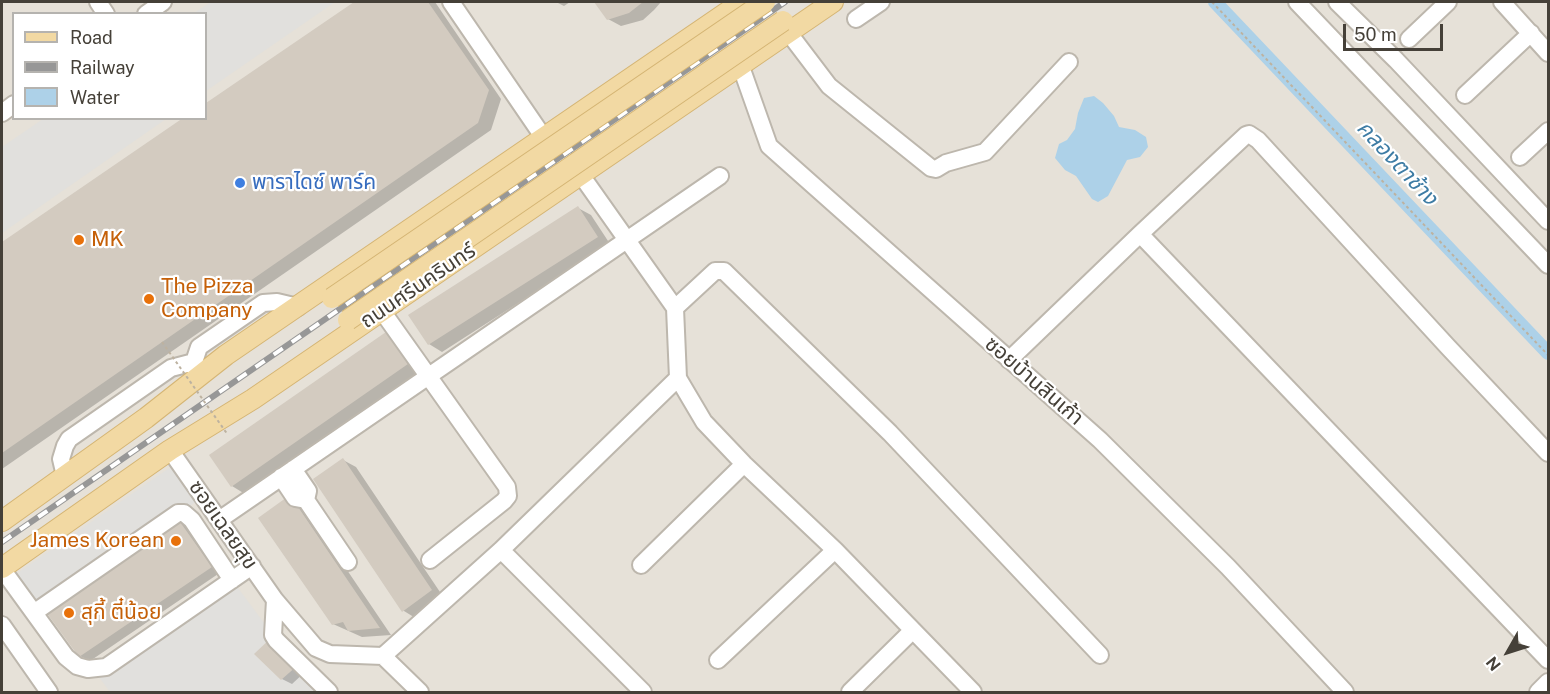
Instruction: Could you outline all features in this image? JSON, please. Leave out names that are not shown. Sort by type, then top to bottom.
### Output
[{"type":"main road","points":[[146,418],[196,369],[298,307],[742,2]]},
{"type":"main road","points":[[2,521],[146,418],[204,385],[765,2]]},
{"type":"main road","points":[[174,448],[223,407],[348,320],[785,26],[812,2]]},
{"type":"main road","name":"ถนนศรีนครินทร์","points":[[2,568],[174,448],[230,415],[581,175],[734,68],[785,26],[832,2]]},
{"type":"main road","points":[[700,31],[689,54],[690,64],[702,74],[734,68]]},
{"type":"main road","points":[[395,240],[419,237],[427,239],[433,245],[436,258],[423,283]]},
{"type":"street","points":[[149,12],[164,2]]},
{"type":"street","points":[[451,2],[544,138],[581,175],[673,304],[678,378],[704,422],[744,464],[834,550],[973,693]]},
{"type":"street","points":[[856,19],[881,2]]},
{"type":"street","points":[[1297,2],[1548,265]]},
{"type":"street","points":[[1337,2],[1396,60],[1548,221]]},
{"type":"street","points":[[1409,39],[1448,2]]},
{"type":"street","points":[[1502,2],[1548,53]]},
{"type":"street","points":[[785,26],[829,87],[936,169],[946,163],[985,153],[1069,62]]},
{"type":"street","points":[[1465,95],[1531,33]]},
{"type":"street","name":"ซอยบ้านสินเก้า","points":[[734,68],[769,146],[1109,448],[1228,567],[1345,693]]},
{"type":"street","points":[[1520,157],[1548,131]]},
{"type":"street","points":[[1009,360],[1246,135],[1252,136],[1548,453]]},
{"type":"street","points":[[219,520],[720,176]]},
{"type":"street","points":[[1140,234],[1548,660]]},
{"type":"street","points":[[673,304],[715,271],[724,271],[890,433],[1100,655]]},
{"type":"street","points":[[382,311],[503,480],[508,492],[504,501],[430,560]]},
{"type":"street","points":[[65,476],[61,459],[69,439],[171,368],[196,369]]},
{"type":"street","points":[[420,693],[383,656],[501,550],[678,378]]},
{"type":"street","name":"ซอยเฉลยสุข","points":[[174,448],[219,520],[275,600],[316,648],[330,654],[383,656]]},
{"type":"street","points":[[641,565],[744,464]]},
{"type":"street","points":[[287,473],[296,498],[306,500],[348,562]]},
{"type":"street","points":[[35,612],[178,513],[184,513],[192,520],[232,580]]},
{"type":"street","points":[[501,550],[643,693]]},
{"type":"street","points":[[718,660],[834,550]]},
{"type":"street","points":[[2,568],[66,657],[77,666],[88,669],[106,668],[252,566]]},
{"type":"street","points":[[275,600],[273,635],[329,693]]},
{"type":"street","points":[[2,625],[49,693]]},
{"type":"street","points":[[850,693],[912,631]]},
{"type":"path","points":[[1212,2],[1548,355]]},
{"type":"path","points":[[162,342],[228,435]]},
{"type":"shaded area","points":[[2,2],[1548,2],[1548,692],[2,692]]},
{"type":"shaded area","points":[[211,2],[335,2],[207,90],[207,12],[196,12]]},
{"type":"shaded area","points":[[42,120],[165,120],[2,233],[2,147]]},
{"type":"shaded area","points":[[178,462],[203,497],[35,612],[9,579]]},
{"type":"shaded area","points":[[232,580],[273,635],[255,655],[281,680],[298,665],[327,692],[110,692],[93,669]]},
{"type":"water","points":[[1094,96],[1114,116],[1119,127],[1135,130],[1146,137],[1148,147],[1140,157],[1127,160],[1108,196],[1098,202],[1092,199],[1076,176],[1065,170],[1055,158],[1059,144],[1067,140],[1075,129],[1084,98]]},
{"type":"building","name":"พาราไดซ์ พาร์ค","points":[[354,2],[428,2],[489,90],[478,123],[2,453],[2,242],[180,120],[207,120],[207,102]]},
{"type":"building","points":[[594,2],[643,2],[629,13],[607,20]]},
{"type":"building","points":[[578,206],[598,237],[428,345],[408,315]]},
{"type":"building","points":[[386,332],[408,364],[231,487],[209,455]]},
{"type":"building","points":[[343,458],[432,590],[402,612],[313,479]]},
{"type":"building","points":[[290,495],[380,628],[348,631],[343,622],[332,625],[258,518]]},
{"type":"building","points":[[178,519],[212,567],[79,657],[46,612]]},
{"type":"building","points":[[271,638],[298,665],[281,680],[254,654]]},
{"type":"waterway","name":"คลองตาช้าง","points":[[1215,2],[1548,353]]},
{"type":"railway","points":[[2,542],[785,2]]},
{"type":"place","name":"พาราไดซ์ พาร์ค","points":[[240,183]]},
{"type":"place","name":"MK","points":[[79,240]]},
{"type":"place","name":"The Pizza Company","points":[[149,299]]},
{"type":"place","name":"James Korean","points":[[176,541]]},
{"type":"place","name":"สุกี้ ตี๋น้อย","points":[[69,613]]}]
